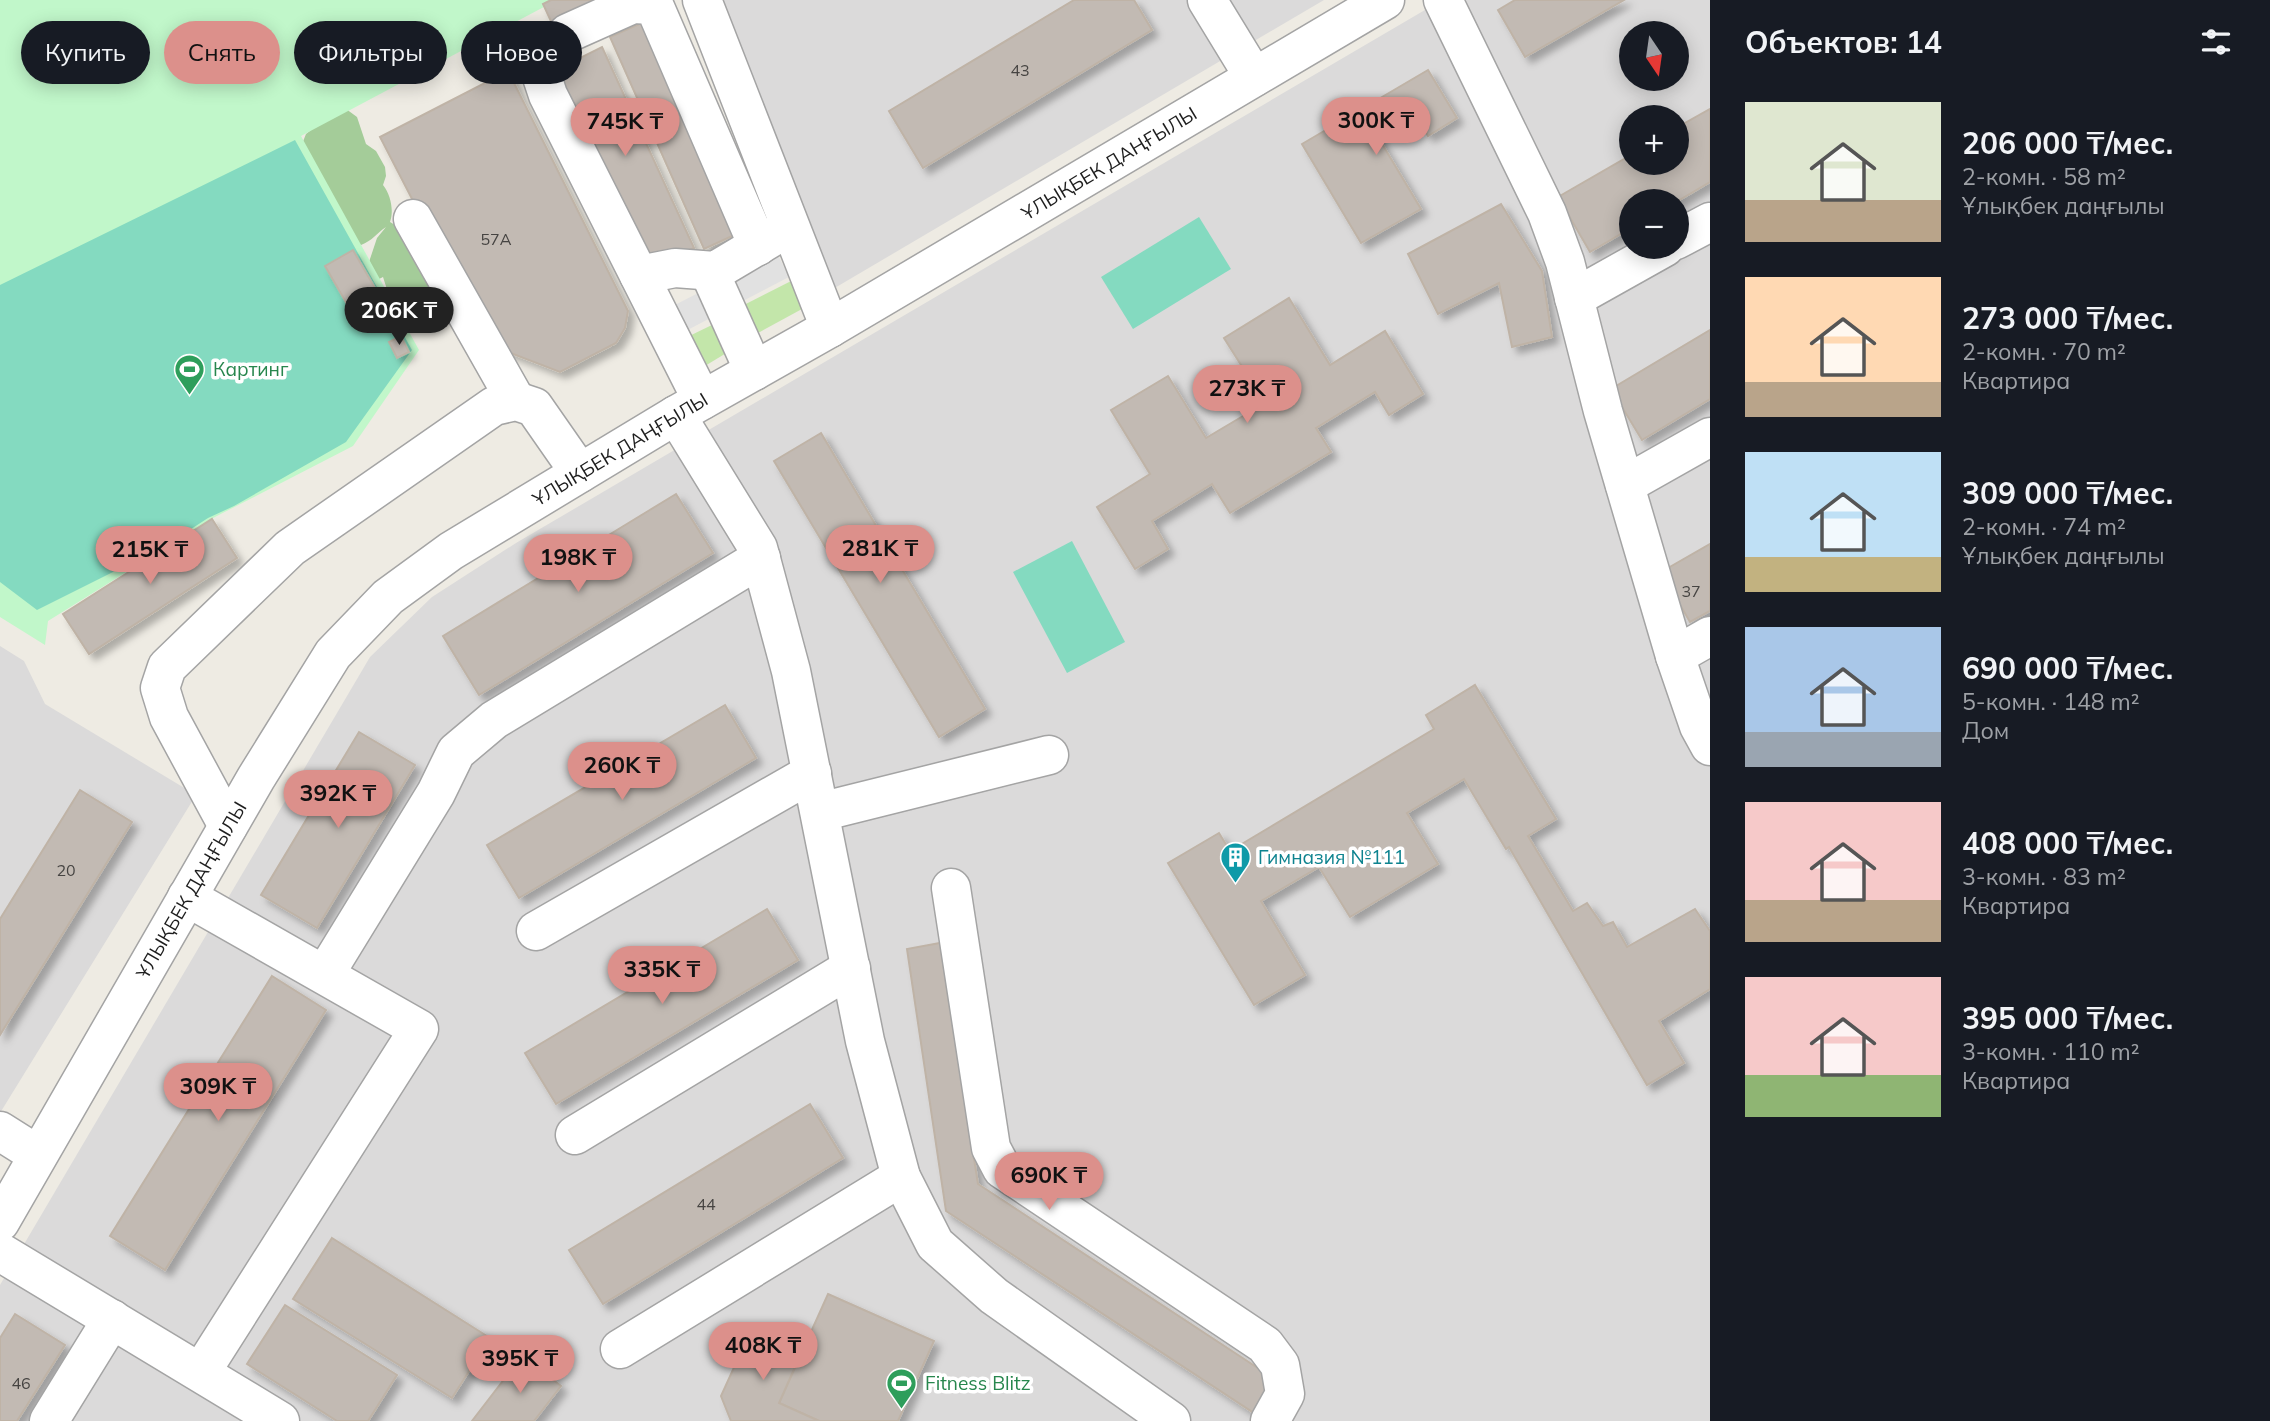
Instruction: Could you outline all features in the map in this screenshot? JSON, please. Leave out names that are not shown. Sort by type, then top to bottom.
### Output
[{"type":"street","points":[[702,0],[830,328]]},
{"type":"street","points":[[1207,0],[1254,77]]},
{"type":"street","name":"ҰЛЫҚБЕК ДАҢҒЫЛЫ","points":[[0,1222],[228,826],[333,654],[387,597],[452,551],[689,407],[830,328],[1385,0]]},
{"type":"street","points":[[1443,0],[1547,213],[1565,262],[1625,485],[1675,656],[1699,726],[1710,746]]},
{"type":"street","points":[[754,371],[702,259],[654,5],[633,4],[568,33],[538,65],[548,95],[702,259],[689,407],[761,558],[791,671],[865,1041],[901,1177],[935,1244],[994,1296],[1171,1421]]},
{"type":"street","points":[[413,219],[516,401]]},
{"type":"street","points":[[1689,233],[1710,222]]},
{"type":"street","points":[[702,259],[790,226]]},
{"type":"street","points":[[1574,298],[1644,259]]},
{"type":"street","points":[[228,826],[169,716],[160,688],[167,667],[290,548],[494,405],[516,401],[534,407],[580,473]]},
{"type":"street","points":[[1625,485],[1710,437]]},
{"type":"street","points":[[325,974],[436,793],[456,752],[494,720],[761,558]]},
{"type":"street","points":[[1675,656],[1710,636]]},
{"type":"street","points":[[820,812],[1049,755]]},
{"type":"street","points":[[536,931],[812,773]]},
{"type":"street","points":[[951,888],[991,1148],[1002,1169],[1265,1345],[1280,1365],[1285,1394],[1270,1421]]},
{"type":"street","points":[[187,897],[419,1029],[201,1372]]},
{"type":"street","points":[[575,1135],[851,968]]},
{"type":"street","points":[[0,1131],[38,1155]]},
{"type":"street","points":[[620,1349],[901,1177]]},
{"type":"street","points":[[0,1252],[280,1421]]},
{"type":"street","points":[[50,1421],[112,1319]]},
{"type":"shaded area","points":[[721,0],[1324,0],[833,289]]},
{"type":"shaded area","points":[[1442,0],[1710,0],[1710,1421],[0,1421],[0,1285],[370,657],[432,597],[516,543]]},
{"type":"shaded area","points":[[777,253],[789,277],[678,335],[665,310]]},
{"type":"shaded area","points":[[0,646],[24,661],[45,704],[196,795],[0,1113]]},
{"type":"green space","name":"Картинг","points":[[0,0],[557,0],[517,21],[461,21],[461,51],[447,58],[447,21],[294,21],[294,84],[399,84],[301,136],[419,350],[353,446],[213,518],[48,621],[45,645],[0,617]]},
{"type":"green space","points":[[342,106],[357,117],[366,144],[376,151],[385,167],[383,185],[391,203],[390,222],[395,225],[443,298],[437,314],[431,315],[420,305],[414,304],[412,311],[401,317],[395,314],[383,277],[373,282],[365,274],[377,238],[386,227],[361,245],[351,241],[300,149],[306,134]]},
{"type":"green space","name":"Картинг","points":[[295,140],[412,350],[346,442],[208,518],[165,546],[37,610],[0,582],[0,285]]},
{"type":"green space","points":[[1199,217],[1231,269],[1133,329],[1101,277]]},
{"type":"green space","points":[[799,277],[813,303],[747,339],[734,310]]},
{"type":"green space","points":[[714,324],[728,352],[695,372],[679,341]]},
{"type":"green space","points":[[1072,541],[1125,642],[1067,673],[1013,572]]},
{"type":"building","points":[[551,0],[620,0],[574,21],[551,21],[543,4]]},
{"type":"building","points":[[1074,0],[1134,0],[1152,30],[923,168],[889,111]]},
{"type":"building","points":[[1515,0],[1624,0],[1525,57],[1498,10]]},
{"type":"building","points":[[646,21],[741,232],[704,249],[610,37]]},
{"type":"building","points":[[602,47],[694,248],[649,269],[563,84],[582,84],[582,57]]},
{"type":"building","points":[[1428,70],[1457,118],[1428,136],[1413,110],[1375,132],[1421,209],[1361,243],[1302,144]]},
{"type":"building","points":[[483,84],[514,84],[628,311],[625,328],[616,343],[560,372],[487,344],[380,137]]},
{"type":"building","points":[[1710,109],[1710,182],[1689,194],[1689,189],[1619,189],[1619,235],[1590,252],[1558,197],[1619,162],[1619,175],[1689,175],[1689,121]]},
{"type":"building","points":[[1501,204],[1542,271],[1552,337],[1512,347],[1499,283],[1438,314],[1408,254]]},
{"type":"building","points":[[353,250],[383,302],[355,318],[325,266]]},
{"type":"building","points":[[1289,298],[1330,365],[1385,331],[1423,394],[1389,415],[1375,392],[1316,428],[1331,452],[1230,513],[1212,484],[1152,521],[1168,549],[1135,569],[1097,507],[1150,474],[1111,410],[1168,376],[1206,438],[1265,403],[1224,338]]},
{"type":"building","points":[[1710,330],[1710,399],[1642,440],[1611,389]]},
{"type":"building","points":[[401,336],[409,352],[397,358],[389,342]]},
{"type":"building","points":[[821,433],[985,709],[939,737],[774,461]]},
{"type":"building","points":[[676,494],[713,553],[479,695],[443,636]]},
{"type":"building","points":[[212,519],[237,558],[89,654],[63,614]]},
{"type":"building","points":[[1710,544],[1710,611],[1690,622],[1661,572]]},
{"type":"building","name":"Гимназия №111","points":[[1475,685],[1556,819],[1528,836],[1573,911],[1587,903],[1603,926],[1613,922],[1627,947],[1695,909],[1710,931],[1710,989],[1659,1021],[1684,1063],[1647,1085],[1509,847],[1506,849],[1464,779],[1407,813],[1438,864],[1350,917],[1319,867],[1261,901],[1305,975],[1254,1005],[1168,863],[1219,833],[1230,851],[1434,729],[1426,715]]},
{"type":"building","points":[[725,705],[756,758],[519,898],[487,845]]},
{"type":"building","points":[[359,732],[415,765],[317,928],[261,895]]},
{"type":"building","points":[[80,790],[132,822],[0,1035],[0,919]]},
{"type":"building","points":[[767,909],[798,960],[556,1104],[525,1053]]},
{"type":"building","points":[[940,943],[978,1184],[1276,1380],[1254,1413],[946,1211],[907,949]]},
{"type":"building","points":[[272,976],[326,1010],[165,1270],[110,1236]]},
{"type":"building","points":[[810,1104],[843,1158],[603,1304],[569,1250]]},
{"type":"building","points":[[332,1238],[490,1338],[452,1398],[293,1299]]},
{"type":"building","points":[[828,1294],[934,1341],[898,1421],[819,1421],[779,1403]]},
{"type":"building","points":[[285,1305],[397,1375],[368,1421],[337,1421],[247,1364]]},
{"type":"building","points":[[15,1314],[65,1345],[17,1421],[0,1421],[0,1338]]},
{"type":"building","points":[[764,1332],[803,1349],[779,1403],[819,1421],[731,1421],[721,1396],[746,1341],[758,1346]]},
{"type":"building","points":[[522,1356],[561,1386],[534,1421],[472,1421]]},
{"type":"place","name":"Картинг","points":[[190,396]]},
{"type":"place","name":"Гимназия №111","points":[[1235,884]]},
{"type":"place","name":"Fitness Blitz","points":[[902,1410]]}]
